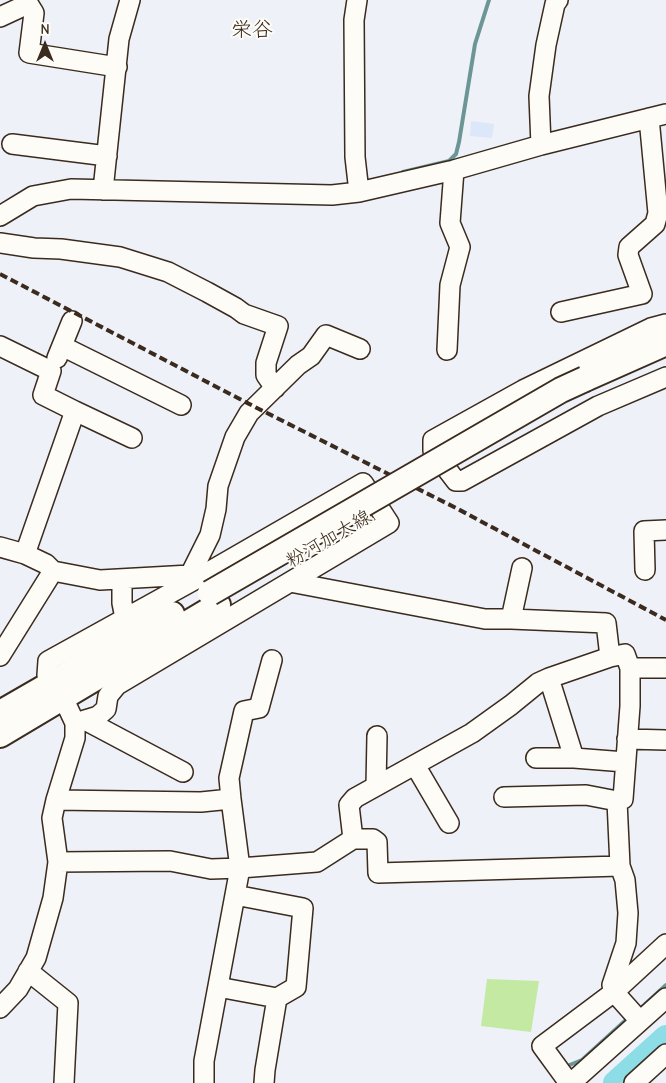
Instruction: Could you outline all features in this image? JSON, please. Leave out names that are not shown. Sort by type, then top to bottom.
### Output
[{"type":"main road","name":"粉河加太線","points":[[588,385],[666,343]]},
{"type":"main road","name":"粉河加太線","points":[[0,735],[56,691],[204,588],[561,390],[588,385],[666,357]]},
{"type":"main road","name":"粉河加太線","points":[[0,713],[56,691]]},
{"type":"street","points":[[103,190],[119,39],[130,0]]},
{"type":"street","points":[[357,0],[354,20],[354,157],[358,187]]},
{"type":"street","points":[[541,145],[539,96],[546,45],[558,0]]},
{"type":"street","points":[[0,17],[27,2],[34,13],[29,53],[117,67]]},
{"type":"street","points":[[0,216],[33,196],[70,189],[332,195],[358,187],[454,170],[541,145],[658,116],[658,213],[655,224],[629,247],[628,255],[642,294],[561,312]]},
{"type":"street","points":[[12,144],[107,156]]},
{"type":"street","points":[[447,350],[450,285],[460,247],[450,223],[454,170]]},
{"type":"street","points":[[0,243],[120,257],[168,272],[208,292],[244,314],[278,326],[266,363],[266,375],[275,388]]},
{"type":"street","points":[[72,321],[43,395],[132,438]]},
{"type":"street","points":[[666,324],[651,328],[523,390],[433,440],[432,452],[456,481],[462,481],[598,406],[666,376]]},
{"type":"street","points":[[204,588],[218,486],[235,437],[249,413],[298,365],[311,356],[326,335],[360,350]]},
{"type":"street","points":[[0,346],[52,371]]},
{"type":"street","points":[[62,346],[181,405]]},
{"type":"street","points":[[25,554],[75,411]]},
{"type":"street","points":[[80,721],[98,716],[106,709],[108,696],[117,686],[389,523],[363,482],[204,588],[125,618],[48,661],[47,675],[56,691],[80,721],[183,772]]},
{"type":"street","points":[[646,570],[644,532],[666,530]]},
{"type":"street","points":[[0,547],[25,554],[46,564],[53,571],[100,580],[122,579],[204,588]]},
{"type":"street","points":[[511,619],[522,568]]},
{"type":"street","points":[[0,656],[5,636],[53,571]]},
{"type":"street","points":[[122,579],[122,603],[125,618]]},
{"type":"street","points":[[290,582],[485,619],[606,623],[610,657]]},
{"type":"street","points":[[353,839],[349,805],[355,798],[472,734],[538,683],[610,657],[625,654],[630,668],[630,706],[623,800],[617,801],[586,795],[504,797]]},
{"type":"street","points":[[204,1083],[204,1061],[240,868],[229,778],[244,711],[260,708],[272,660]]},
{"type":"street","points":[[630,668],[666,668]]},
{"type":"street","points":[[549,678],[574,758]]},
{"type":"street","points":[[0,1008],[18,989],[36,958],[54,898],[58,862],[52,818],[80,721]]},
{"type":"street","points":[[376,786],[377,736]]},
{"type":"street","points":[[627,739],[666,740]]},
{"type":"street","points":[[536,758],[574,758],[625,762]]},
{"type":"street","points":[[415,765],[449,823]]},
{"type":"street","points":[[56,800],[201,802],[231,799]]},
{"type":"street","points":[[617,801],[620,866],[625,880],[628,913],[626,943],[612,985],[614,992],[640,1021]]},
{"type":"street","points":[[58,862],[170,861],[211,869],[240,868],[317,862],[353,839],[373,839],[377,842],[378,873],[620,866]]},
{"type":"street","points":[[218,987],[277,998],[296,987],[303,908],[235,895]]},
{"type":"street","points":[[666,944],[614,992],[542,1046],[570,1083],[666,998]]},
{"type":"street","points":[[28,971],[68,1003],[64,1083]]},
{"type":"street","points":[[264,1083],[277,998]]},
{"type":"street","points":[[634,1083],[666,1054]]},
{"type":"shaded area","points":[[471,121],[494,124],[492,138],[470,136]]},
{"type":"green space","points":[[487,979],[539,981],[531,1032],[481,1026]]},
{"type":"waterway","points":[[403,172],[449,161],[456,154],[475,44],[489,0]]},
{"type":"waterway","points":[[642,1007],[666,985]]},
{"type":"waterway","points":[[567,1066],[582,1060],[627,1019]]},
{"type":"waterway","points":[[615,1083],[666,1037]]},
{"type":"railway","points":[[0,274],[255,407],[456,508],[666,620]]},
{"type":"district","name":"栄谷","points":[[252,30]]}]
